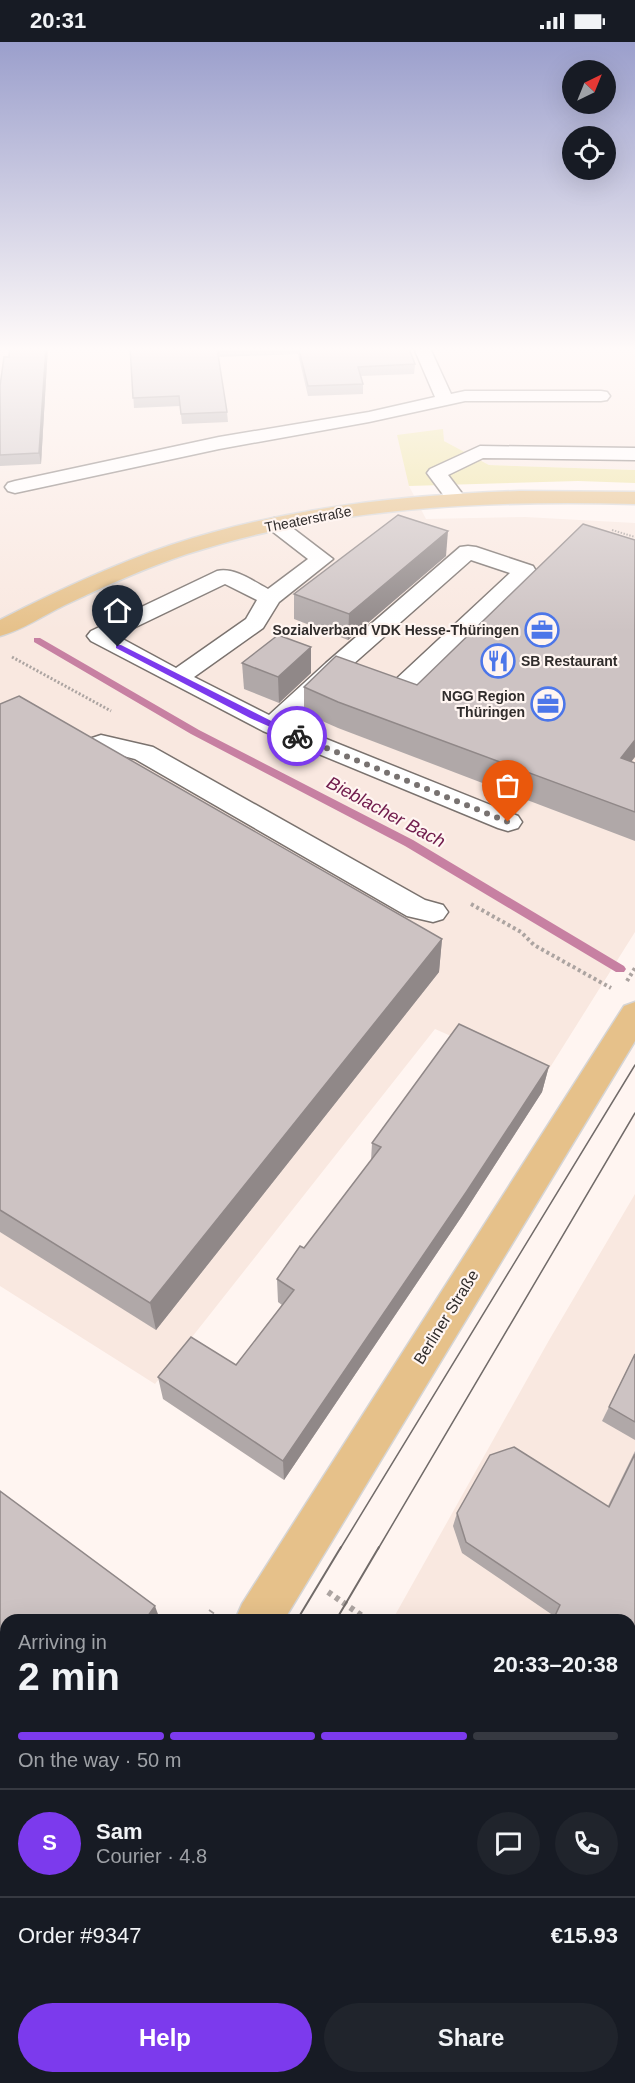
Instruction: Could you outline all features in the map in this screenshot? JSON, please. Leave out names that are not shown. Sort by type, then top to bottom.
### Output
[{"type":"main road","name":"Theaterstraße","points":[[0,629],[133,566],[180,549],[275,524],[364,508],[457,500],[558,496],[635,498]]},
{"type":"main road","name":"Berliner Straße","points":[[262,1614],[635,1014]]},
{"type":"street","points":[[15,487],[229,441]]},
{"type":"street","points":[[457,500],[436,472],[480,452],[635,454]]},
{"type":"street","points":[[177,678],[255,623],[270,598],[322,559],[275,524]]},
{"type":"street","points":[[272,726],[334,668],[468,552],[525,571],[398,690],[334,668]]},
{"type":"street","points":[[270,598],[225,576],[99,636],[272,726],[508,822]]},
{"type":"street","points":[[101,743],[144,753],[417,909],[434,912]]},
{"type":"shaded area","points":[[0,441],[444,441],[409,486],[426,519],[525,517],[635,523],[635,932],[544,1077],[435,1029],[155,1384],[0,1286]]},
{"type":"shaded area","points":[[398,441],[444,441],[489,465],[635,470],[635,483],[578,481],[409,486]]},
{"type":"shaded area","points":[[444,441],[635,441],[635,470],[489,465]]},
{"type":"shaded area","points":[[635,1194],[635,1614],[396,1614],[548,1342]]},
{"type":"building","points":[[0,441],[40,441],[39,453],[0,455]]},
{"type":"building","points":[[398,515],[448,531],[349,614],[294,594]]},
{"type":"building","points":[[583,524],[635,540],[635,740],[621,758],[635,763],[635,812],[338,702],[304,687],[336,656],[417,685]]},
{"type":"building","points":[[278,635],[311,647],[278,677],[242,663]]},
{"type":"building","points":[[19,696],[442,939],[150,1303],[0,1210],[0,704]]},
{"type":"building","points":[[459,1024],[549,1066],[467,1191],[283,1461],[158,1377],[191,1337],[236,1365],[294,1290],[277,1279],[300,1246],[304,1248],[381,1147],[372,1143]]},
{"type":"building","points":[[635,1354],[635,1422],[609,1407]]},
{"type":"building","points":[[514,1447],[609,1507],[635,1454],[635,1614],[556,1614],[560,1605],[466,1542],[457,1513],[490,1455]]},
{"type":"building","points":[[0,1491],[155,1606],[149,1614],[0,1614]]},
{"type":"waterway","name":"Bieblacher Bach","points":[[37,640],[195,732],[409,843],[620,969]]},
{"type":"tram line","points":[[340,1549],[635,1065]]},
{"type":"tram line","points":[[378,1549],[635,1113]]},
{"type":"tram line","points":[[301,1614],[341,1547]]},
{"type":"tram line","points":[[340,1614],[379,1547]]},
{"type":"way so far","points":[[297,736],[508,822]]},
{"type":"place","name":"Sozialverband VDK Hesse-Thüringen","points":[[542,630]]},
{"type":"place","name":"SB Restaurant","points":[[498,661]]},
{"type":"place","name":"NGG Region Thüringen","points":[[548,704]]},
{"type":"route","points":[[118,647],[272,726],[297,736]]}]
